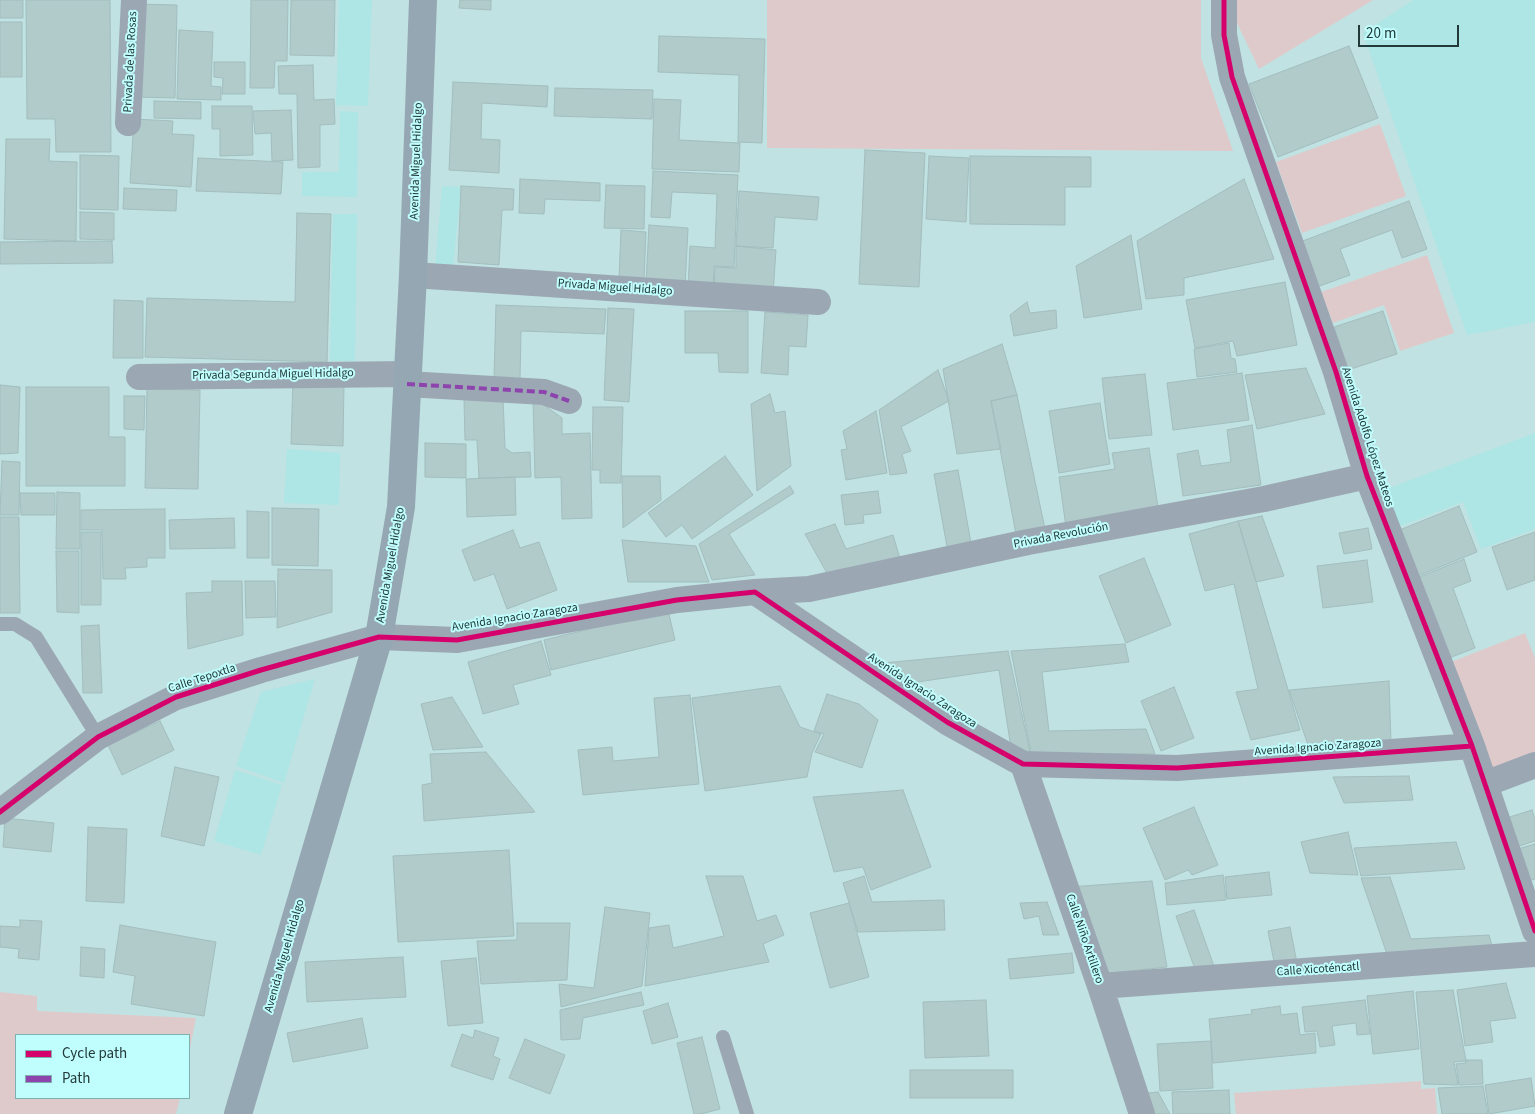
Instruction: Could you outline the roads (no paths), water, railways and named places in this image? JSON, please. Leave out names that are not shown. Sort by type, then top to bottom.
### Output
[{"type":"main road","name":"Avenida Miguel Hidalgo","points":[[239,1113],[378,637],[401,507],[423,0]]},
{"type":"street","name":"Privada de las Rosas","points":[[128,123],[134,0]]},
{"type":"street","name":"Avenida Adolfo López Mateos","points":[[1224,0],[1224,35],[1232,77],[1336,372],[1367,476],[1472,746],[1535,931]]},
{"type":"street","name":"Privada Miguel Hidalgo","points":[[412,275],[818,302]]},
{"type":"street","name":"Privada Segunda Miguel Hidalgo","points":[[139,377],[407,379],[544,392],[568,401]]},
{"type":"street","name":"Privada Revolución","points":[[755,592],[809,589],[1028,542],[1264,499],[1367,476]]},
{"type":"street","name":"Avenida Ignacio Zaragoza","points":[[378,637],[457,640],[677,600],[755,592],[947,722],[1024,764],[1177,768],[1472,746]]},
{"type":"street","name":"Calle Tepoxtla","points":[[0,812],[98,737],[176,697],[378,637]]},
{"type":"street","name":"Calle Niño Artillero","points":[[1024,764],[1142,1114]]},
{"type":"street","points":[[1485,784],[1535,765]]},
{"type":"street","name":"Calle Xicoténcatl","points":[[1100,986],[1535,954]]},
{"type":"lane","points":[[0,624],[15,624],[36,637],[98,737]]},
{"type":"lane","points":[[723,1037],[747,1114]]}]
